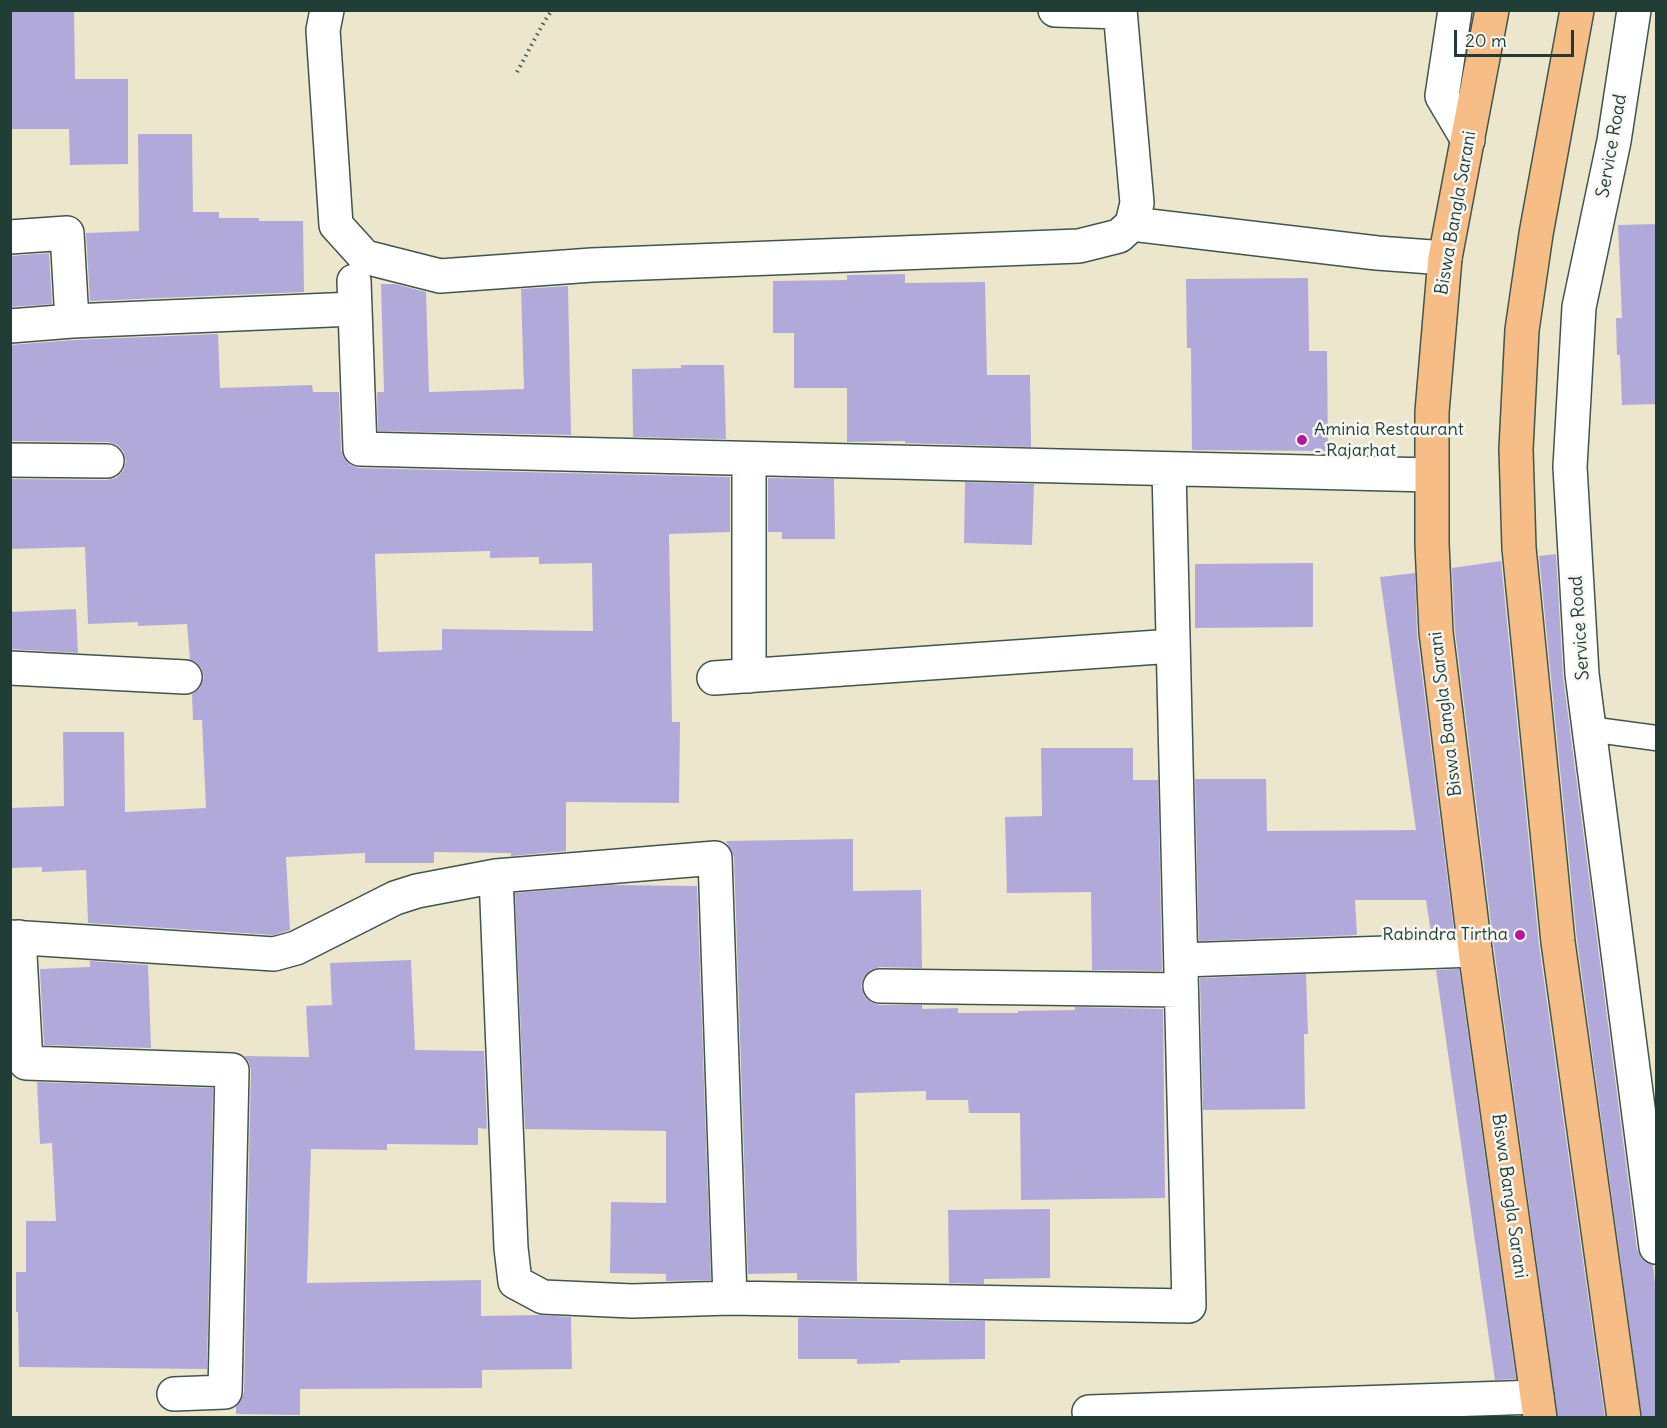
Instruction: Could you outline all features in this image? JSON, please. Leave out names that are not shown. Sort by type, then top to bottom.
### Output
[{"type":"main road","name":"Biswa Bangla Sarani","points":[[1492,10],[1445,258],[1432,412],[1431,475],[1436,632],[1475,950],[1538,1407]]},
{"type":"main road","points":[[1576,10],[1536,234],[1522,330],[1517,417],[1517,498],[1519,548],[1558,942],[1623,1418]]},
{"type":"street","points":[[327,10],[323,30],[336,225],[365,257],[440,276],[592,265],[1079,246],[1119,236],[1132,224],[1137,203],[1120,11],[1054,10]]},
{"type":"street","points":[[1455,10],[1442,96],[1468,140]]},
{"type":"street","name":"Service Road","points":[[1634,10],[1614,141],[1579,307],[1570,467],[1582,674],[1656,1247]]},
{"type":"street","points":[[1132,224],[1445,258]]},
{"type":"street","points":[[10,237],[67,233],[72,321]]},
{"type":"street","points":[[10,326],[354,295],[360,449],[1431,475]]},
{"type":"street","points":[[749,459],[749,676]]},
{"type":"street","points":[[10,460],[107,461]]},
{"type":"street","points":[[496,876],[511,1248],[515,1282],[543,1297],[632,1301],[730,1298],[1189,1306],[1169,470]]},
{"type":"street","points":[[714,678],[1173,646]]},
{"type":"street","points":[[10,668],[184,677]]},
{"type":"street","points":[[174,1394],[225,1392],[232,1070],[26,1063],[15,937],[274,954],[296,948],[395,898],[417,891],[496,876],[715,858],[730,1298]]},
{"type":"street","points":[[880,986],[1181,975],[1475,950]]},
{"type":"street","points":[[1089,1412],[1538,1407]]},
{"type":"lane","points":[[1589,729],[1656,738]]},
{"type":"path","points":[[517,72],[552,10]]},
{"type":"building","points":[[10,10],[74,10],[75,79],[128,79],[128,164],[70,165],[69,129],[10,129]]},
{"type":"building","points":[[138,134],[192,134],[193,212],[219,212],[219,218],[303,221],[304,292],[90,301],[86,233],[139,231]]},
{"type":"building","points":[[1656,224],[1656,404],[1622,405],[1616,318],[1622,318],[1618,225]]},
{"type":"building","points":[[49,253],[52,304],[10,307],[10,256]]},
{"type":"building","points":[[905,274],[905,283],[985,282],[987,375],[1030,375],[1031,447],[905,443],[905,441],[847,442],[847,388],[794,388],[794,333],[773,333],[773,281],[847,280],[847,275]]},
{"type":"building","points":[[1308,278],[1309,351],[1327,351],[1328,451],[1192,450],[1191,348],[1187,348],[1186,279]]},
{"type":"building","points":[[381,284],[395,284],[426,292],[429,392],[524,389],[521,289],[568,286],[571,435],[378,431],[377,392],[384,392]]},
{"type":"building","points":[[218,334],[220,388],[312,385],[313,392],[339,392],[341,450],[350,465],[359,468],[730,477],[730,532],[669,534],[672,722],[680,722],[679,803],[566,802],[566,851],[511,856],[511,853],[434,852],[434,863],[365,863],[365,853],[286,857],[290,930],[274,935],[88,923],[86,870],[42,872],[42,867],[10,868],[10,808],[64,806],[63,732],[124,732],[125,812],[206,808],[202,720],[193,720],[192,694],[200,688],[204,677],[201,668],[196,662],[190,660],[187,624],[138,626],[138,622],[88,624],[85,547],[10,549],[10,479],[107,480],[116,478],[123,471],[126,461],[123,451],[117,445],[108,442],[10,441],[10,345]],"holes":[[[490,551],[490,558],[539,557],[539,564],[592,563],[593,631],[442,629],[442,650],[378,652],[375,554]]]},
{"type":"building","points":[[681,365],[724,365],[726,439],[633,437],[632,369],[681,368]]},
{"type":"building","points":[[768,478],[834,479],[835,539],[782,539],[782,532],[768,532]]},
{"type":"building","points":[[965,482],[1034,484],[1032,545],[964,543]]},
{"type":"building","points":[[1556,554],[1563,676],[1637,1249],[1642,1259],[1653,1265],[1656,1293],[1656,1418],[1642,1418],[1577,940],[1539,556]]},
{"type":"building","points":[[1501,561],[1539,945],[1605,1418],[1558,1418],[1494,948],[1455,630],[1452,568]]},
{"type":"building","points":[[1313,563],[1313,627],[1195,628],[1195,564]]},
{"type":"building","points":[[1415,573],[1417,634],[1454,932],[1431,933],[1426,900],[1355,900],[1357,935],[1199,941],[1195,779],[1266,779],[1267,831],[1416,830],[1380,577]]},
{"type":"building","points":[[76,609],[78,653],[10,649],[10,612]]},
{"type":"building","points":[[1041,748],[1133,748],[1133,780],[1158,780],[1162,971],[1092,970],[1091,892],[1007,893],[1005,817],[1042,816]]},
{"type":"building","points":[[853,839],[853,891],[921,890],[922,968],[880,967],[870,970],[861,986],[864,996],[871,1002],[880,1005],[922,1005],[922,1009],[958,1008],[958,1013],[1018,1013],[1018,1011],[1075,1010],[1075,1007],[1163,1009],[1165,1198],[1021,1200],[1020,1113],[969,1113],[968,1100],[926,1100],[926,1091],[855,1093],[857,1281],[797,1280],[797,1273],[748,1274],[734,857],[726,841]]},
{"type":"building","points":[[610,885],[697,886],[711,1280],[666,1281],[666,1274],[610,1273],[611,1202],[666,1203],[666,1131],[525,1129],[515,893]]},
{"type":"building","points":[[411,960],[415,1050],[484,1051],[487,1129],[478,1128],[478,1145],[387,1144],[387,1150],[311,1149],[307,1283],[481,1280],[481,1316],[571,1317],[572,1369],[482,1370],[482,1388],[300,1389],[300,1415],[236,1414],[236,1406],[241,1401],[244,1392],[251,1070],[244,1056],[309,1057],[306,1006],[332,1005],[330,963]]},
{"type":"building","points":[[90,961],[148,965],[151,1048],[44,1045],[40,969],[90,967]]},
{"type":"building","points":[[1459,969],[1516,1379],[1495,1380],[1436,970]]},
{"type":"building","points":[[1306,974],[1308,1034],[1304,1034],[1305,1109],[1203,1110],[1200,978]]},
{"type":"building","points":[[37,1082],[213,1088],[207,1369],[19,1367],[16,1272],[26,1272],[26,1221],[56,1221],[52,1143],[40,1144]]},
{"type":"building","points":[[1050,1209],[1050,1278],[984,1279],[984,1284],[949,1283],[948,1210]]},
{"type":"building","points":[[798,1318],[985,1321],[985,1359],[900,1360],[900,1363],[857,1364],[857,1359],[798,1359]]},
{"type":"place","name":"Aminia Restaurant - Rajarhat","points":[[1302,440]]},
{"type":"place","name":"Rabindra Tirtha","points":[[1520,935]]}]
